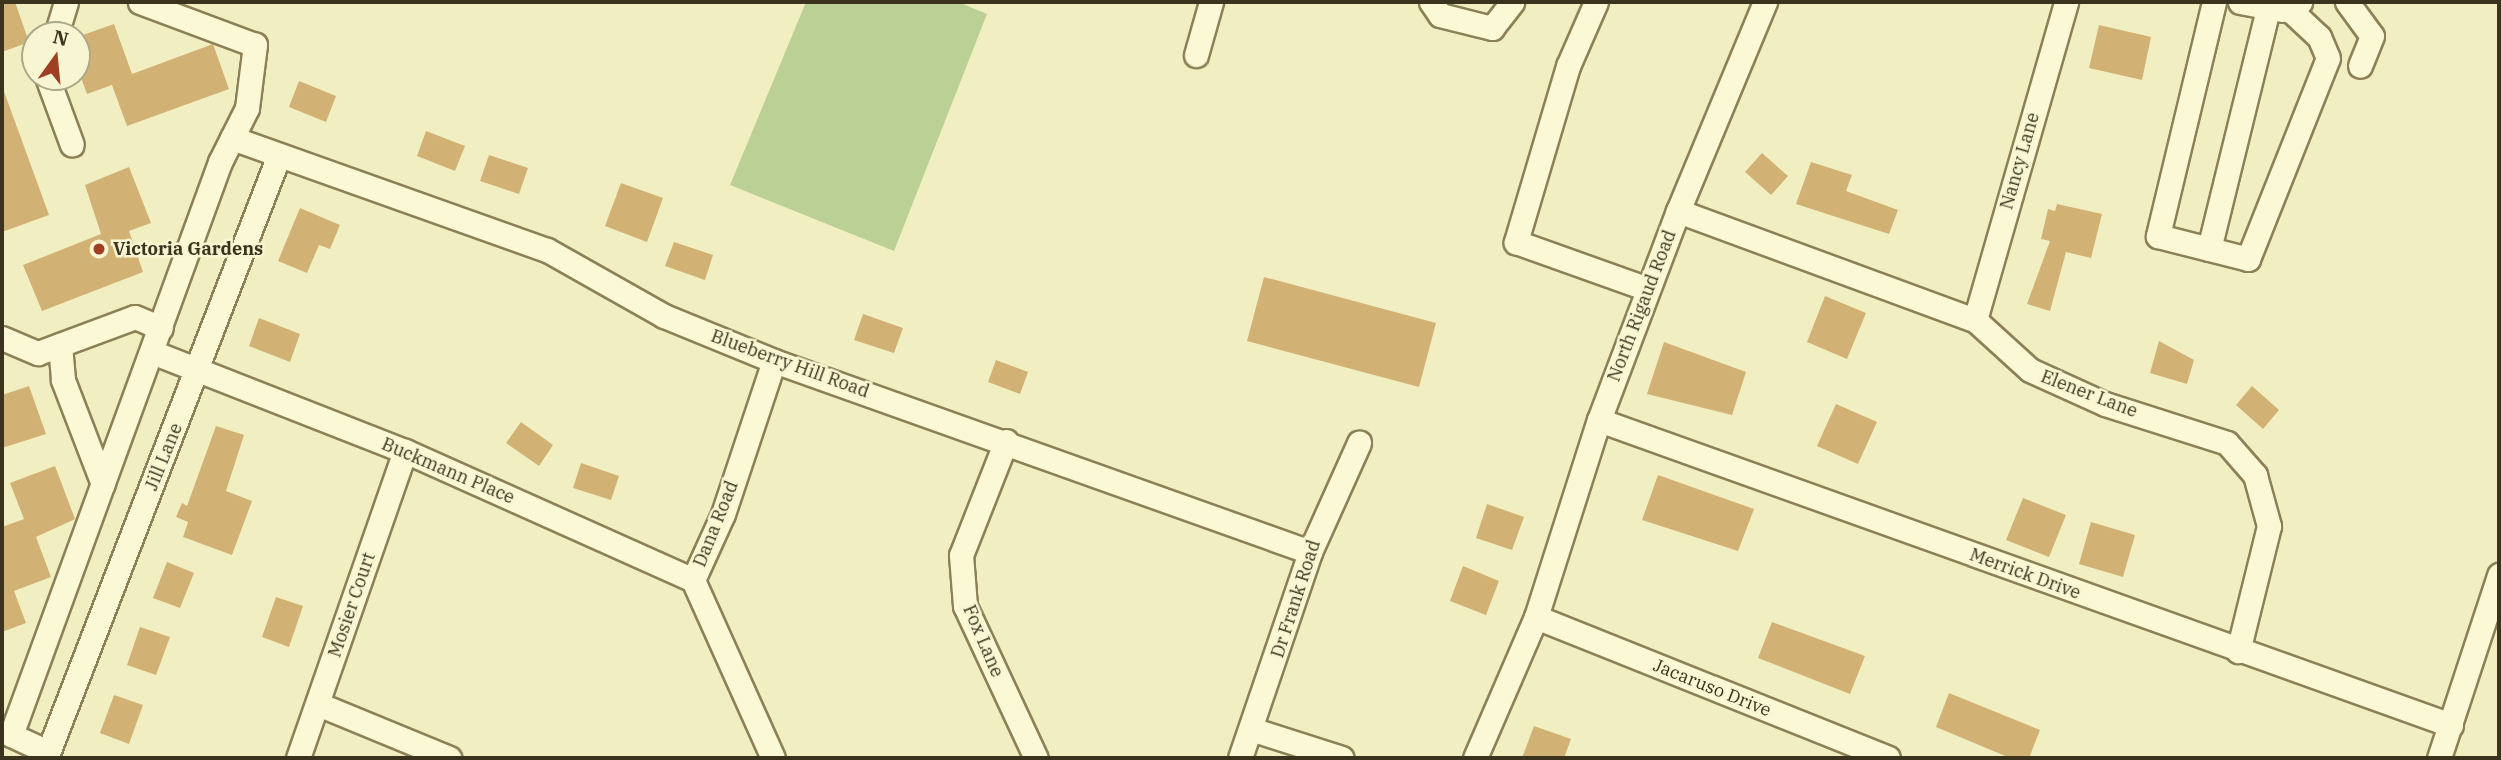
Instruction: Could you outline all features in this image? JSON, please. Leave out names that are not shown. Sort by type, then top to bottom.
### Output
[{"type":"street","points":[[60,21],[66,2]]},
{"type":"street","points":[[47,755],[11,735],[232,138],[247,108],[255,45],[140,2]]},
{"type":"street","points":[[1196,55],[1211,2]]},
{"type":"street","points":[[1431,2],[1440,15],[1492,28],[1512,2]]},
{"type":"street","points":[[1595,2],[1569,66],[1516,242],[1648,289]]},
{"type":"street","name":"North Rigaud Road","points":[[1475,758],[1536,617],[1599,420],[1678,211],[1765,2]]},
{"type":"street","name":"Nancy Lane","points":[[1975,320],[2066,2]]},
{"type":"street","points":[[2214,2],[2158,236],[2248,259],[2328,58],[2319,37],[2296,7],[2268,8],[2240,2]]},
{"type":"street","points":[[2347,2],[2372,36],[2360,66]]},
{"type":"street","points":[[2209,249],[2268,8]]},
{"type":"street","points":[[52,91],[72,145]]},
{"type":"street","name":"Blueberry Hill Road","points":[[232,138],[547,250],[664,316],[774,361],[1006,441],[1310,552]]},
{"type":"street","name":"Jill Lane","points":[[47,755],[199,370],[279,155]]},
{"type":"street","name":"Elener Lane","points":[[1678,211],[1975,320],[2030,370],[2105,404],[2215,437],[2255,475],[2269,526],[2238,651]]},
{"type":"street","points":[[2,338],[38,352],[135,317],[161,328]]},
{"type":"street","points":[[60,345],[63,380],[103,484]]},
{"type":"street","name":"Buckmann Place","points":[[152,352],[405,451],[694,580]]},
{"type":"street","name":"Dana Road","points":[[773,758],[694,580],[723,514],[774,361]]},
{"type":"street","name":"Merrick Drive","points":[[1599,420],[2238,651],[2451,725]]},
{"type":"street","name":"Fox Lane","points":[[1006,441],[961,555],[965,606],[1036,758]]},
{"type":"street","name":"Dr Frank Road","points":[[1240,758],[1254,730],[1310,552],[1359,443]]},
{"type":"street","name":"Mosier Court","points":[[298,758],[405,451]]},
{"type":"street","points":[[2439,758],[2494,611],[2499,575]]},
{"type":"street","name":"Jacaruso Drive","points":[[1536,617],[1888,758]]},
{"type":"street","points":[[318,704],[449,758]]},
{"type":"street","points":[[1254,730],[1342,758]]},
{"type":"green space","points":[[806,2],[958,2],[987,14],[894,251],[730,185]]},
{"type":"building","points":[[2,2],[15,2],[22,21],[21,45],[2,52]]},
{"type":"building","points":[[114,24],[132,74],[213,44],[229,89],[127,126],[112,85],[87,94],[86,91],[91,91],[91,32]]},
{"type":"building","points":[[2099,25],[2151,37],[2142,80],[2089,68]]},
{"type":"building","points":[[299,81],[336,96],[326,122],[289,107]]},
{"type":"building","points":[[2,86],[49,215],[2,232]]},
{"type":"building","points":[[426,131],[465,146],[455,171],[417,156]]},
{"type":"building","points":[[1762,153],[1788,176],[1771,195],[1745,172]]},
{"type":"building","points":[[489,155],[528,168],[519,194],[480,181]]},
{"type":"building","points":[[1811,162],[1852,175],[1846,191],[1898,210],[1889,234],[1796,204]]},
{"type":"building","name":"Victoria Gardens","points":[[129,167],[151,223],[129,231],[143,272],[42,311],[23,265],[101,234],[85,185]]},
{"type":"building","points":[[621,183],[663,198],[647,242],[605,226]]},
{"type":"building","points":[[2057,204],[2102,214],[2091,258],[2066,252],[2050,311],[2027,304],[2050,241],[2041,239],[2048,209],[2055,211]]},
{"type":"building","points":[[300,208],[340,225],[330,249],[319,245],[307,273],[278,261]]},
{"type":"building","points":[[674,242],[713,255],[705,280],[665,266]]},
{"type":"building","points":[[1264,277],[1436,323],[1419,387],[1247,341]]},
{"type":"building","points":[[1825,296],[1866,313],[1847,359],[1807,342]]},
{"type":"building","points":[[863,314],[903,328],[894,353],[854,340]]},
{"type":"building","points":[[259,318],[300,334],[290,362],[249,346]]},
{"type":"building","points":[[2159,341],[2194,360],[2187,384],[2150,373]]},
{"type":"building","points":[[1664,342],[1746,372],[1732,415],[1647,394]]},
{"type":"building","points":[[996,360],[1028,372],[1020,394],[988,382]]},
{"type":"building","points":[[29,386],[46,434],[2,448],[2,395]]},
{"type":"building","points":[[2252,386],[2279,410],[2263,429],[2236,405]]},
{"type":"building","points":[[1836,404],[1877,422],[1858,464],[1817,446]]},
{"type":"building","points":[[521,422],[553,445],[539,466],[506,443]]},
{"type":"building","points":[[216,426],[244,435],[226,491],[252,501],[232,555],[183,537],[188,522],[176,517],[182,503],[187,506]]},
{"type":"building","points":[[581,463],[619,476],[611,500],[573,488]]},
{"type":"building","points":[[55,466],[75,519],[36,537],[51,577],[14,591],[26,623],[2,632],[2,527],[24,519],[10,483]]},
{"type":"building","points":[[1658,475],[1754,509],[1738,551],[1642,520]]},
{"type":"building","points":[[2023,498],[2066,515],[2049,557],[2006,540]]},
{"type":"building","points":[[1487,504],[1524,517],[1512,550],[1476,538]]},
{"type":"building","points":[[2091,522],[2135,535],[2123,577],[2079,564]]},
{"type":"building","points":[[167,562],[194,573],[180,608],[153,598]]},
{"type":"building","points":[[1463,566],[1499,581],[1486,615],[1450,601]]},
{"type":"building","points":[[276,597],[303,606],[289,647],[262,637]]},
{"type":"building","points":[[1772,622],[1865,656],[1850,694],[1758,658]]},
{"type":"building","points":[[140,627],[170,637],[156,675],[127,665]]},
{"type":"building","points":[[1949,693],[2040,730],[2029,758],[2010,758],[1936,727]]},
{"type":"building","points":[[114,695],[143,705],[129,744],[100,733]]},
{"type":"building","points":[[1534,726],[1571,739],[1564,758],[1522,758]]},
{"type":"place","name":"Victoria Gardens","points":[[99,249]]}]
